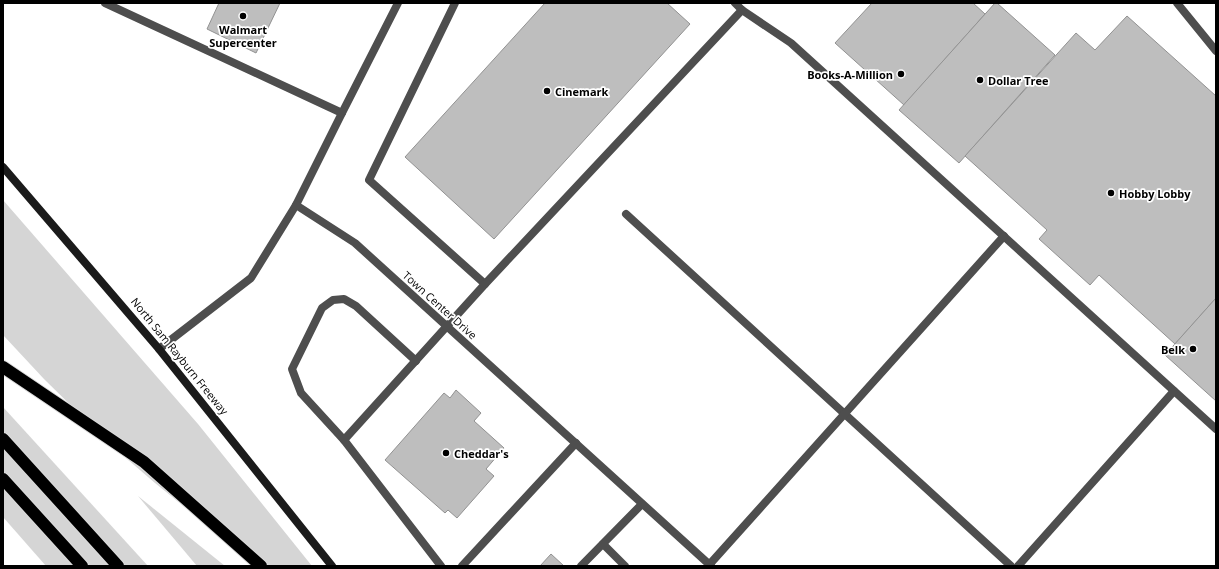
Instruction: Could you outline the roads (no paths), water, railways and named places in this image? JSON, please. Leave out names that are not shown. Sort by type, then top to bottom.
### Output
[{"type":"highway","points":[[3,367],[144,462],[261,566]]},
{"type":"highway","points":[[3,439],[118,566]]},
{"type":"highway","points":[[3,479],[82,566]]},
{"type":"main road","name":"North Sam Rayburn Freeway","points":[[3,167],[159,349],[332,566]]},
{"type":"street","points":[[105,3],[342,113]]},
{"type":"street","points":[[159,349],[251,278],[296,205],[398,3]]},
{"type":"street","points":[[455,3],[369,180],[486,284]]},
{"type":"street","points":[[735,3],[742,10],[791,43],[1216,429]]},
{"type":"street","points":[[1177,3],[1216,51]]},
{"type":"street","points":[[344,440],[447,326],[742,10]]},
{"type":"street","name":"Town Center Drive","points":[[296,205],[355,243],[710,565]]},
{"type":"street","points":[[626,214],[1011,566]]},
{"type":"street","points":[[710,565],[1004,236]]},
{"type":"street","points":[[416,361],[356,306],[344,299],[333,300],[322,308],[292,369],[301,393],[344,440],[440,566]]},
{"type":"street","points":[[1018,566],[1174,391]]},
{"type":"street","points":[[462,566],[576,443]]},
{"type":"street","points":[[581,566],[642,504]]},
{"type":"street","points":[[603,544],[625,566]]},
{"type":"place","name":"Walmart Supercenter","points":[[243,16]]},
{"type":"place","name":"Books-A-Million","points":[[901,74]]},
{"type":"place","name":"Dollar Tree","points":[[980,80]]},
{"type":"place","name":"Cinemark","points":[[547,91]]},
{"type":"place","name":"Hobby Lobby","points":[[1111,193]]},
{"type":"place","name":"Belk","points":[[1193,349]]},
{"type":"place","name":"Cheddar's","points":[[446,453]]}]
